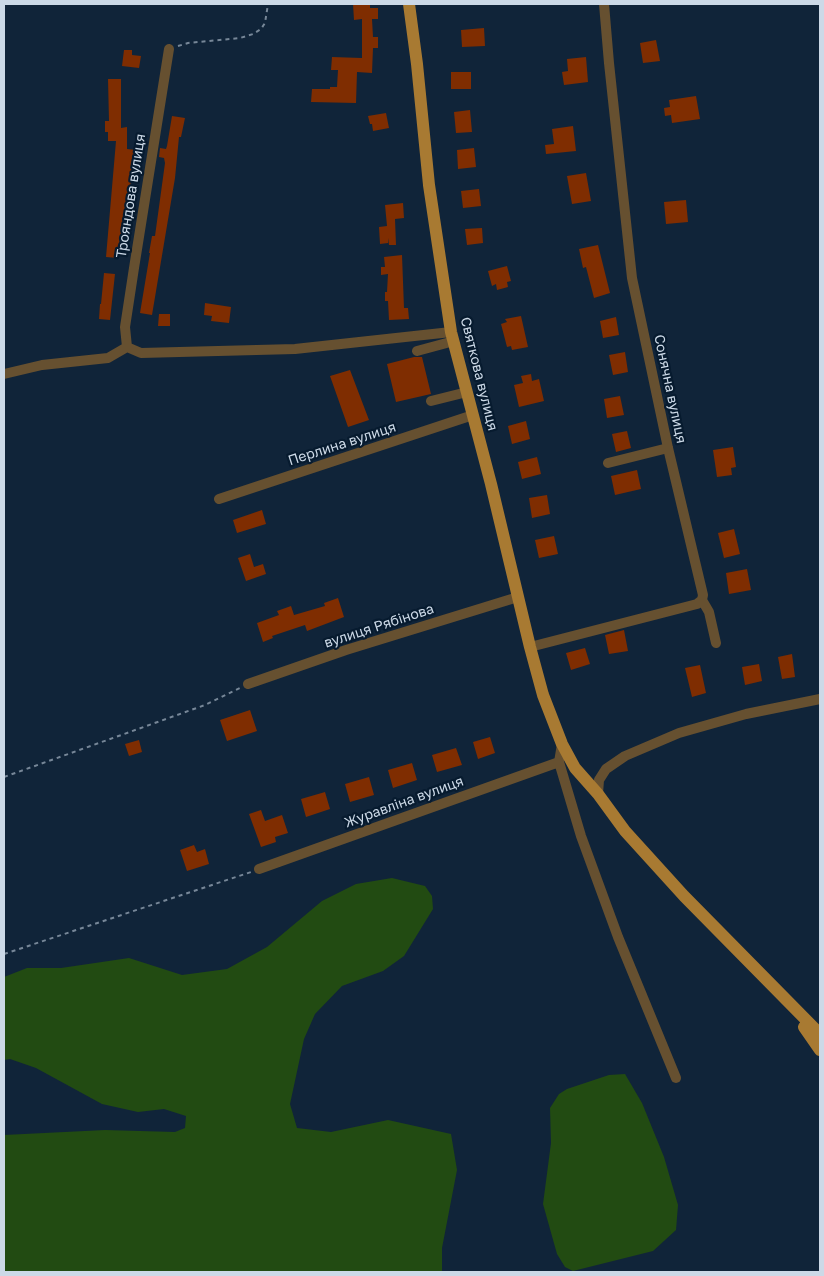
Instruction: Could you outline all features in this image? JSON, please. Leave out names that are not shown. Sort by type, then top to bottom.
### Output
[{"type":"main road","name":"Святкова вулиця","points":[[408,4],[417,64],[429,185],[453,337],[543,695],[562,744],[575,768],[598,794],[625,831],[684,896],[784,998]]},
{"type":"main road","points":[[784,998],[820,1026]]},
{"type":"main road","points":[[784,998],[820,1034]]},
{"type":"main road","points":[[784,998],[820,1050]]},
{"type":"street","name":"Сонячна вулиця","points":[[604,4],[632,278],[668,448],[703,595],[702,600],[709,612],[716,643]]},
{"type":"street","name":"Трояндова вулиця","points":[[127,347],[126,327],[135,259],[169,49]]},
{"type":"street","points":[[4,374],[42,365],[108,358],[127,347],[141,353],[295,349],[453,337]]},
{"type":"street","points":[[417,351],[453,337]]},
{"type":"street","points":[[432,400],[467,392]]},
{"type":"street","name":"Перлина вулиця","points":[[220,499],[473,414]]},
{"type":"street","points":[[608,463],[668,448]]},
{"type":"street","name":"вулиця Рябінова","points":[[248,684],[346,650],[518,597]]},
{"type":"street","points":[[530,647],[697,604],[702,600]]},
{"type":"street","points":[[598,794],[599,780],[606,769],[624,756],[679,733],[746,714],[820,699]]},
{"type":"street","points":[[562,744],[559,762],[581,836],[618,937],[676,1078]]},
{"type":"street","name":"Журавліна вулиця","points":[[259,869],[559,762]]},
{"type":"path","points":[[169,49],[188,43],[240,38],[253,34],[261,29],[265,23],[268,4]]},
{"type":"path","points":[[4,777],[205,705],[248,684]]},
{"type":"path","points":[[4,954],[211,887],[259,869]]},
{"type":"green space","points":[[392,878],[425,886],[432,896],[433,909],[404,956],[383,971],[342,986],[315,1014],[304,1039],[290,1104],[297,1128],[331,1132],[388,1120],[451,1134],[457,1170],[442,1248],[442,1272],[4,1272],[4,1135],[105,1130],[175,1132],[185,1128],[186,1116],[164,1109],[138,1112],[102,1104],[36,1068],[10,1059],[4,1060],[4,977],[27,968],[61,968],[129,958],[182,975],[227,969],[267,947],[322,901],[356,884]]},
{"type":"green space","points":[[625,1074],[642,1103],[664,1157],[678,1205],[676,1230],[653,1251],[573,1271],[565,1267],[557,1254],[543,1204],[551,1143],[550,1108],[559,1094],[567,1089],[609,1075]]},
{"type":"building","points":[[353,4],[370,4],[370,8],[378,8],[378,19],[372,19],[373,37],[378,37],[378,48],[373,48],[372,73],[357,72],[356,103],[311,102],[312,89],[337,87],[338,70],[331,70],[332,57],[362,58],[362,19],[354,20]]},
{"type":"building","points":[[484,28],[485,46],[462,47],[461,30]]},
{"type":"building","points":[[656,40],[660,61],[643,63],[640,43]]},
{"type":"building","points":[[124,50],[132,50],[132,55],[141,56],[139,68],[122,66]]},
{"type":"building","points":[[586,57],[588,82],[564,85],[562,72],[568,71],[567,59]]},
{"type":"building","points":[[451,72],[471,72],[471,89],[451,89]]},
{"type":"building","points":[[108,79],[121,79],[121,128],[127,127],[127,149],[136,150],[135,167],[132,167],[127,235],[120,234],[118,258],[106,257],[116,141],[108,141],[108,132],[105,132],[105,121],[109,121]]},
{"type":"building","points":[[696,96],[700,119],[672,123],[671,115],[665,116],[664,108],[670,107],[669,100]]},
{"type":"building","points":[[470,110],[472,132],[456,133],[454,112]]},
{"type":"building","points":[[386,113],[389,128],[373,131],[368,116]]},
{"type":"building","points":[[172,116],[185,118],[181,137],[179,137],[175,178],[152,315],[140,313],[152,236],[155,236],[165,163],[164,158],[159,157],[160,148],[166,149]]},
{"type":"building","points":[[573,126],[576,151],[546,154],[545,145],[554,144],[552,129]]},
{"type":"building","points":[[474,148],[476,167],[458,169],[457,150]]},
{"type":"building","points":[[586,173],[591,201],[572,204],[567,176]]},
{"type":"building","points":[[479,189],[481,206],[463,208],[461,191]]},
{"type":"building","points":[[686,200],[688,222],[666,224],[664,202]]},
{"type":"building","points":[[403,203],[404,218],[395,219],[396,245],[389,245],[388,238],[388,243],[380,244],[379,227],[387,226],[385,205]]},
{"type":"building","points":[[482,228],[483,243],[467,245],[465,229]]},
{"type":"building","points":[[598,245],[610,293],[594,298],[586,267],[583,268],[579,249]]},
{"type":"building","points":[[402,255],[404,308],[408,308],[409,319],[389,320],[388,301],[385,301],[388,274],[381,275],[381,267],[385,267],[384,257]]},
{"type":"building","points":[[507,266],[511,281],[507,282],[508,287],[497,290],[496,284],[492,286],[488,271]]},
{"type":"building","points":[[104,273],[115,274],[110,320],[99,319]]},
{"type":"building","points":[[205,303],[231,307],[229,323],[211,321],[212,316],[204,315]]},
{"type":"building","points":[[159,314],[170,314],[170,326],[158,326]]},
{"type":"building","points":[[521,316],[528,347],[512,350],[511,346],[507,347],[501,324],[507,322],[505,319]]},
{"type":"building","points":[[616,317],[619,335],[603,338],[600,321]]},
{"type":"building","points":[[625,352],[628,372],[613,375],[609,355]]},
{"type":"building","points":[[414,357],[422,357],[431,394],[396,402],[387,364]]},
{"type":"building","points":[[350,370],[369,420],[348,427],[330,376]]},
{"type":"building","points":[[531,374],[532,381],[539,379],[544,401],[519,407],[514,385],[523,383],[521,376]]},
{"type":"building","points":[[620,396],[624,415],[607,418],[604,399]]},
{"type":"building","points":[[526,421],[530,439],[512,444],[508,426]]},
{"type":"building","points":[[627,431],[631,448],[616,452],[612,434]]},
{"type":"building","points":[[733,447],[736,467],[731,468],[732,475],[717,477],[713,450]]},
{"type":"building","points":[[537,457],[541,474],[522,479],[518,462]]},
{"type":"building","points":[[637,470],[641,489],[615,495],[611,476]]},
{"type":"building","points":[[547,495],[550,514],[532,518],[529,498]]},
{"type":"building","points":[[262,510],[266,524],[237,533],[233,520]]},
{"type":"building","points":[[734,529],[740,554],[724,558],[718,533]]},
{"type":"building","points":[[554,536],[558,554],[539,558],[535,540]]},
{"type":"building","points":[[250,554],[254,567],[263,564],[266,574],[246,581],[238,558]]},
{"type":"building","points":[[747,569],[751,590],[729,594],[726,573]]},
{"type":"building","points":[[338,598],[344,617],[307,631],[305,625],[272,636],[273,638],[263,642],[257,623],[279,615],[277,611],[291,606],[294,615],[325,606],[324,603]]},
{"type":"building","points":[[624,630],[628,651],[609,654],[605,635]]},
{"type":"building","points":[[585,648],[590,664],[571,670],[566,653]]},
{"type":"building","points":[[792,654],[795,677],[782,679],[778,657]]},
{"type":"building","points":[[759,664],[762,681],[745,685],[742,667]]},
{"type":"building","points":[[700,665],[706,693],[692,697],[685,668]]},
{"type":"building","points":[[250,710],[257,731],[227,741],[220,720]]},
{"type":"building","points":[[490,737],[495,753],[478,759],[473,742]]},
{"type":"building","points":[[139,740],[142,752],[129,756],[125,744]]},
{"type":"building","points":[[456,748],[462,765],[437,772],[432,755]]},
{"type":"building","points":[[412,763],[417,780],[393,788],[388,770]]},
{"type":"building","points":[[369,777],[374,795],[350,802],[345,784]]},
{"type":"building","points":[[325,792],[330,809],[306,817],[301,799]]},
{"type":"building","points":[[261,810],[265,821],[282,815],[288,833],[275,837],[276,842],[261,847],[249,814]]},
{"type":"building","points":[[194,845],[197,852],[205,849],[209,864],[187,871],[180,850]]}]
